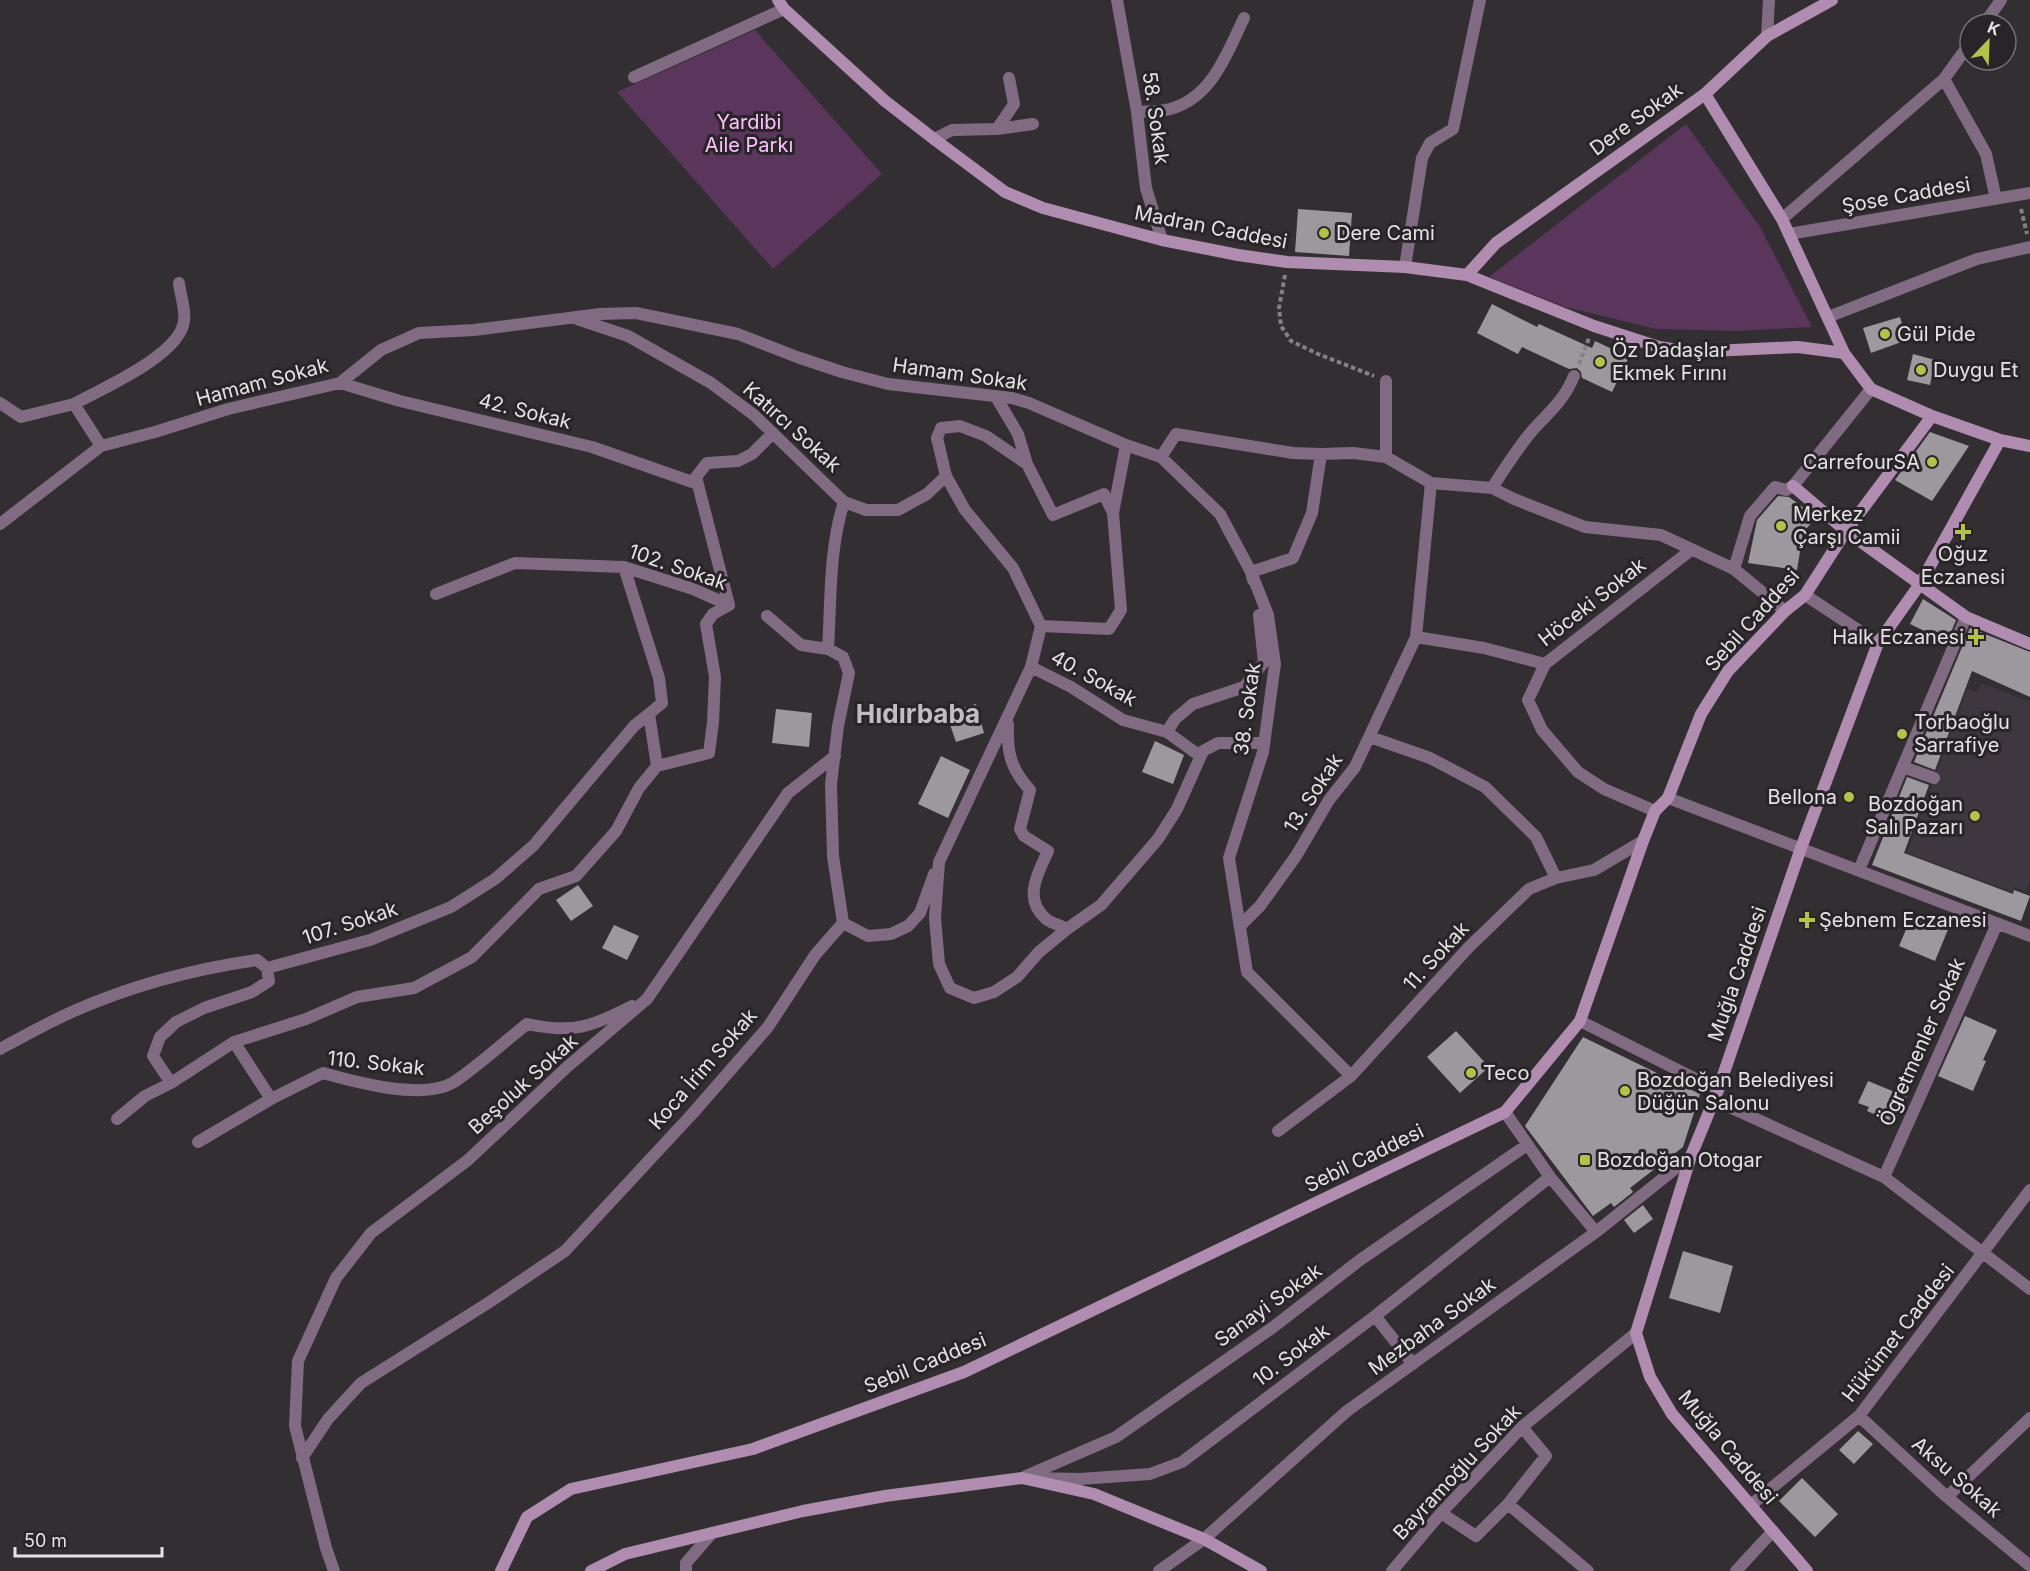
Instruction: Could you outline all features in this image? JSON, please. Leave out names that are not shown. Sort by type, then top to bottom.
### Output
[{"type":"street","name":"58. Sokak","points":[[1117,0],[1137,112],[1146,188],[1162,240]]},
{"type":"street","points":[[1405,267],[1422,158],[1430,143],[1453,129],[1480,0]]},
{"type":"street","points":[[1767,36],[1769,0]]},
{"type":"street","name":"Dere Sokak","points":[[1467,275],[1496,243],[1705,94],[1767,36],[1832,0]]},
{"type":"street","points":[[634,77],[781,5]]},
{"type":"street","name":"Madran Caddesi","points":[[781,5],[885,101],[934,139],[1005,192],[1043,208],[1162,240],[1287,262],[1405,267],[1467,275],[1594,326],[1659,347],[1692,352],[1798,347],[1844,354]]},
{"type":"street","points":[[1137,112],[1171,109],[1196,96],[1213,79],[1244,18]]},
{"type":"street","points":[[1782,219],[1944,79],[1958,60]]},
{"type":"street","points":[[997,129],[1014,104],[1009,78]]},
{"type":"street","points":[[1944,79],[1986,154],[1996,199]]},
{"type":"street","points":[[1705,94],[1782,219],[1844,354],[1871,389],[1932,416],[2000,440],[2030,446]]},
{"type":"street","points":[[934,139],[952,130],[997,129],[1033,124]]},
{"type":"street","name":"Şose Caddesi","points":[[1789,234],[2024,194]]},
{"type":"street","points":[[1828,317],[2029,241]]},
{"type":"street","points":[[0,403],[21,417],[74,404],[132,373],[158,356],[177,340],[185,320],[179,283]]},
{"type":"street","name":"Hamam Sokak","points":[[101,446],[228,409],[340,383],[381,350],[419,333],[474,330],[600,314],[636,313],[738,334],[796,357],[888,384],[1012,398],[1161,457]]},
{"type":"street","name":"Katırcı Sokak","points":[[576,318],[628,336],[711,383],[754,415],[844,502],[866,510],[898,510],[927,494],[946,476]]},
{"type":"street","points":[[1492,488],[1512,456],[1555,408],[1568,390],[1574,376]]},
{"type":"street","points":[[1386,381],[1386,457]]},
{"type":"street","name":"42. Sokak","points":[[340,383],[400,401],[592,447],[698,484]]},
{"type":"street","points":[[1734,568],[1750,516],[1775,487],[1786,490],[1793,486],[1871,389]]},
{"type":"street","points":[[996,397],[1018,434],[1027,464],[1053,515],[1104,494],[1113,513]]},
{"type":"street","points":[[0,524],[101,446],[74,404]]},
{"type":"street","name":"Sebil Caddesi","points":[[501,1571],[527,1517],[571,1489],[753,1449],[964,1372],[1505,1112],[1580,1021],[1643,841],[1655,811],[1668,798],[1701,714],[1728,671],[1785,611],[1805,595],[1846,531],[1932,416]]},
{"type":"street","points":[[767,616],[801,645],[828,649],[843,657],[849,673],[838,726],[831,784],[834,856],[843,923],[868,936],[891,934],[908,926],[920,914],[939,862],[1008,720],[1031,667],[1041,626],[1013,568],[966,510],[946,476],[937,438],[941,428],[960,426],[986,436],[1027,464]]},
{"type":"street","points":[[117,1119],[145,1096],[171,1083],[234,1042],[306,1019],[357,997],[414,988],[472,957],[539,889],[576,876],[616,831],[639,788],[657,766],[709,753],[715,677],[706,624],[713,614],[729,605],[696,477],[707,463],[738,461],[752,454],[773,433]]},
{"type":"street","points":[[1161,457],[1176,434],[1293,453],[1353,453],[1386,457],[1431,483],[1492,488],[1585,527],[1661,535],[1734,568],[1785,611]]},
{"type":"street","name":"Muğla Caddesi","points":[[1807,1571],[1672,1414],[1650,1377],[1636,1333],[1691,1156],[1716,1095],[1801,848],[1878,643],[1920,584],[2000,440]]},
{"type":"street","points":[[1041,626],[1109,629],[1120,610],[1113,513],[1126,445]]},
{"type":"street","points":[[1167,732],[1175,719],[1193,704],[1244,687],[1264,662],[1261,624],[1251,572],[1293,558],[1312,513],[1321,454]]},
{"type":"street","name":"38. Sokak","points":[[1161,457],[1220,514],[1251,572],[1268,615],[1275,663],[1263,752],[1229,858],[1241,926]]},
{"type":"street","name":"13. Sokak","points":[[1241,926],[1260,906],[1296,856],[1329,800],[1355,767],[1416,638],[1431,483]]},
{"type":"street","points":[[1793,486],[1846,531],[1966,617],[2030,644]]},
{"type":"street","points":[[828,649],[835,546],[838,522],[844,502]]},
{"type":"street","name":"Höceki Sokak","points":[[1655,811],[1604,789],[1578,772],[1542,730],[1528,700],[1545,664],[1691,550]]},
{"type":"street","name":"102. Sokak","points":[[436,594],[515,563],[624,567],[693,588],[729,605]]},
{"type":"street","points":[[624,567],[659,678],[662,703],[649,714],[657,766]]},
{"type":"street","points":[[1805,595],[1878,643]]},
{"type":"street","points":[[1859,870],[1966,617]]},
{"type":"street","points":[[1416,638],[1484,648],[1545,664]]},
{"type":"street","name":"40. Sokak","points":[[1031,667],[1071,687],[1123,720],[1167,732],[1200,756]]},
{"type":"street","name":"107. Sokak","points":[[0,1049],[72,1011],[126,990],[174,976],[229,964],[257,960],[267,968],[370,940],[451,907],[495,879],[534,845],[627,734],[649,714]]},
{"type":"street","points":[[1008,720],[1007,747],[1010,757],[1014,768],[1030,790],[1020,829],[1024,836],[1048,851],[1034,882],[1032,899],[1045,918],[1067,928]]},
{"type":"street","points":[[1370,737],[1430,758],[1485,787],[1536,837],[1556,878]]},
{"type":"street","points":[[939,862],[935,918],[939,964],[950,988],[974,998],[994,992],[1017,977],[1039,952],[1067,928],[1101,905],[1158,839],[1178,809],[1203,751],[1218,743],[1264,743]]},
{"type":"street","name":"Beşoluk Sokak","points":[[334,1571],[295,1426],[298,1360],[336,1278],[371,1233],[468,1160],[567,1067],[647,999],[788,793],[835,756]]},
{"type":"street","points":[[1903,766],[1934,778]]},
{"type":"street","points":[[1668,798],[1997,924],[2030,934]]},
{"type":"street","name":"11. Sokak","points":[[1278,1131],[1351,1076],[1468,948],[1529,889],[1556,878],[1594,870],[1643,841]]},
{"type":"street","name":"Koca İrim Sokak","points":[[303,1458],[328,1419],[361,1383],[488,1303],[565,1251],[768,1028],[814,955],[843,923]]},
{"type":"street","name":"Ögretmenler Sokak","points":[[1884,1177],[1997,924]]},
{"type":"street","points":[[1241,926],[1247,972],[1351,1076]]},
{"type":"street","points":[[171,1083],[153,1056],[160,1037],[176,1022],[204,1008],[252,992],[269,981],[267,968]]},
{"type":"street","name":"110. Sokak","points":[[198,1142],[271,1098],[323,1073],[363,1084],[399,1088],[426,1089],[453,1083],[527,1024],[572,1030],[600,1022],[647,999]]},
{"type":"street","points":[[1580,1021],[1716,1095],[1884,1177],[2030,1289]]},
{"type":"street","points":[[234,1042],[271,1098]]},
{"type":"street","points":[[1505,1112],[1550,1177],[1596,1232]]},
{"type":"street","name":"Sanayi Sokak","points":[[1022,1478],[1116,1437],[1272,1328],[1360,1260],[1527,1145]]},
{"type":"street","name":"Mezbaha Sokak","points":[[1159,1571],[1204,1539],[1347,1411],[1596,1232],[1691,1156]]},
{"type":"street","name":"10. Sokak","points":[[1022,1478],[1080,1479],[1150,1474],[1182,1462],[1375,1316],[1550,1177]]},
{"type":"street","name":"Hükümet Caddesi","points":[[1751,1505],[1859,1416],[2030,1190]]},
{"type":"street","points":[[1375,1316],[1413,1364]]},
{"type":"street","name":"Bayramoğlu Sokak","points":[[1392,1571],[1441,1513],[1522,1427],[1636,1333]]},
{"type":"street","name":"Aksu Sokak","points":[[1859,1416],[1947,1497],[2030,1566]]},
{"type":"street","points":[[1947,1497],[2030,1418]]},
{"type":"street","points":[[1441,1513],[1476,1536],[1508,1504],[1546,1456],[1522,1427]]},
{"type":"street","points":[[591,1571],[624,1554],[803,1511],[885,1496],[1022,1478],[1094,1494],[1204,1539],[1261,1571]]},
{"type":"street","points":[[1508,1504],[1588,1571]]},
{"type":"street","points":[[1736,1571],[1773,1531]]},
{"type":"street","points":[[686,1571],[686,1563],[711,1534]]},
{"type":"path","points":[[2024,194],[2029,241]]},
{"type":"path","points":[[1287,262],[1279,308],[1281,326],[1291,341],[1386,381]]},
{"type":"path","points":[[1574,376],[1594,326]]},
{"type":"shaded area","name":"Bozdoğan Salı Pazarı","points":[[1981,683],[2030,702],[2030,881],[2026,891],[2014,887],[2012,892],[1907,853],[1967,689],[1977,692]]},
{"type":"green space","name":"Yardibi Aile Parkı","points":[[755,30],[882,174],[773,269],[617,92]]},
{"type":"green space","points":[[1686,124],[1760,227],[1812,327],[1737,331],[1656,329],[1565,307],[1489,277]]},
{"type":"building","name":"Dere Cami","points":[[1298,209],[1352,213],[1349,256],[1295,252]]},
{"type":"building","points":[[1492,304],[1537,327],[1539,324],[1592,348],[1595,341],[1629,357],[1612,392],[1582,378],[1577,368],[1569,369],[1522,347],[1518,354],[1477,333]]},
{"type":"building","points":[[1900,317],[1907,340],[1871,353],[1863,328]]},
{"type":"building","name":"Duygu Et","points":[[1913,354],[1935,360],[1930,385],[1907,380]]},
{"type":"building","name":"CarrefourSA","points":[[1930,432],[1969,446],[1932,501],[1895,480]]},
{"type":"building","name":"Merkez Çarşı Camii","points":[[1778,496],[1789,497],[1816,517],[1803,533],[1797,570],[1748,563],[1757,520]]},
{"type":"building","points":[[1923,599],[1956,620],[1947,642],[1910,624]]},
{"type":"building","points":[[1970,628],[2030,652],[2030,697],[1972,671],[1935,770],[1914,762]]},
{"type":"building","points":[[976,704],[984,733],[956,742],[946,713]]},
{"type":"building","points":[[776,709],[812,713],[809,747],[772,743]]},
{"type":"building","points":[[1155,741],[1184,755],[1173,784],[1142,772]]},
{"type":"building","points":[[941,756],[970,770],[948,818],[918,804]]},
{"type":"building","points":[[1907,777],[1929,785],[1904,853],[2013,894],[2014,890],[2030,896],[2021,921],[1872,865]]},
{"type":"building","points":[[578,885],[593,906],[571,921],[556,900]]},
{"type":"building","points":[[1923,916],[1949,927],[1935,961],[1899,946],[1910,920],[1919,924]]},
{"type":"building","points":[[614,925],[639,936],[627,960],[602,948]]},
{"type":"building","points":[[1965,1016],[1997,1030],[1983,1060],[1986,1061],[1973,1091],[1938,1076]]},
{"type":"building","points":[[1456,1031],[1489,1067],[1460,1093],[1427,1057]]},
{"type":"building","points":[[1583,1037],[1700,1094],[1683,1147],[1630,1188],[1633,1192],[1614,1207],[1611,1203],[1593,1216],[1525,1126]]},
{"type":"building","points":[[1868,1081],[1907,1097],[1895,1123],[1867,1111],[1869,1107],[1858,1103]]},
{"type":"building","points":[[1643,1205],[1653,1219],[1634,1233],[1624,1220]]},
{"type":"building","points":[[1683,1251],[1733,1266],[1720,1313],[1669,1298]]},
{"type":"building","points":[[1858,1431],[1873,1444],[1854,1464],[1839,1450]]},
{"type":"building","points":[[1802,1478],[1838,1514],[1815,1537],[1779,1501]]},
{"type":"place","name":"Dere Cami","points":[[1324,233]]},
{"type":"place","name":"Gül Pide","points":[[1885,334]]},
{"type":"place","name":"Öz Dadaşlar Ekmek Fırını","points":[[1600,362]]},
{"type":"place","name":"Duygu Et","points":[[1921,370]]},
{"type":"place","name":"CarrefourSA","points":[[1932,462]]},
{"type":"place","name":"Merkez Çarşı Camii","points":[[1781,526]]},
{"type":"place","name":"Oğuz Eczanesi","points":[[1963,532]]},
{"type":"place","name":"Halk Eczanesi","points":[[1976,637]]},
{"type":"place","name":"Torbaoğlu Sarrafiye","points":[[1902,734]]},
{"type":"place","name":"Bellona","points":[[1849,797]]},
{"type":"place","name":"Bozdoğan Salı Pazarı","points":[[1975,816]]},
{"type":"place","name":"Şebnem Eczanesi","points":[[1807,920]]},
{"type":"place","name":"Teco","points":[[1471,1073]]},
{"type":"place","name":"Bozdoğan Belediyesi Düğün Salonu","points":[[1625,1091]]},
{"type":"place","name":"Bozdoğan Otogar","points":[[1585,1160]]},
{"type":"district","name":"Hıdırbaba","points":[[918,713]]}]
